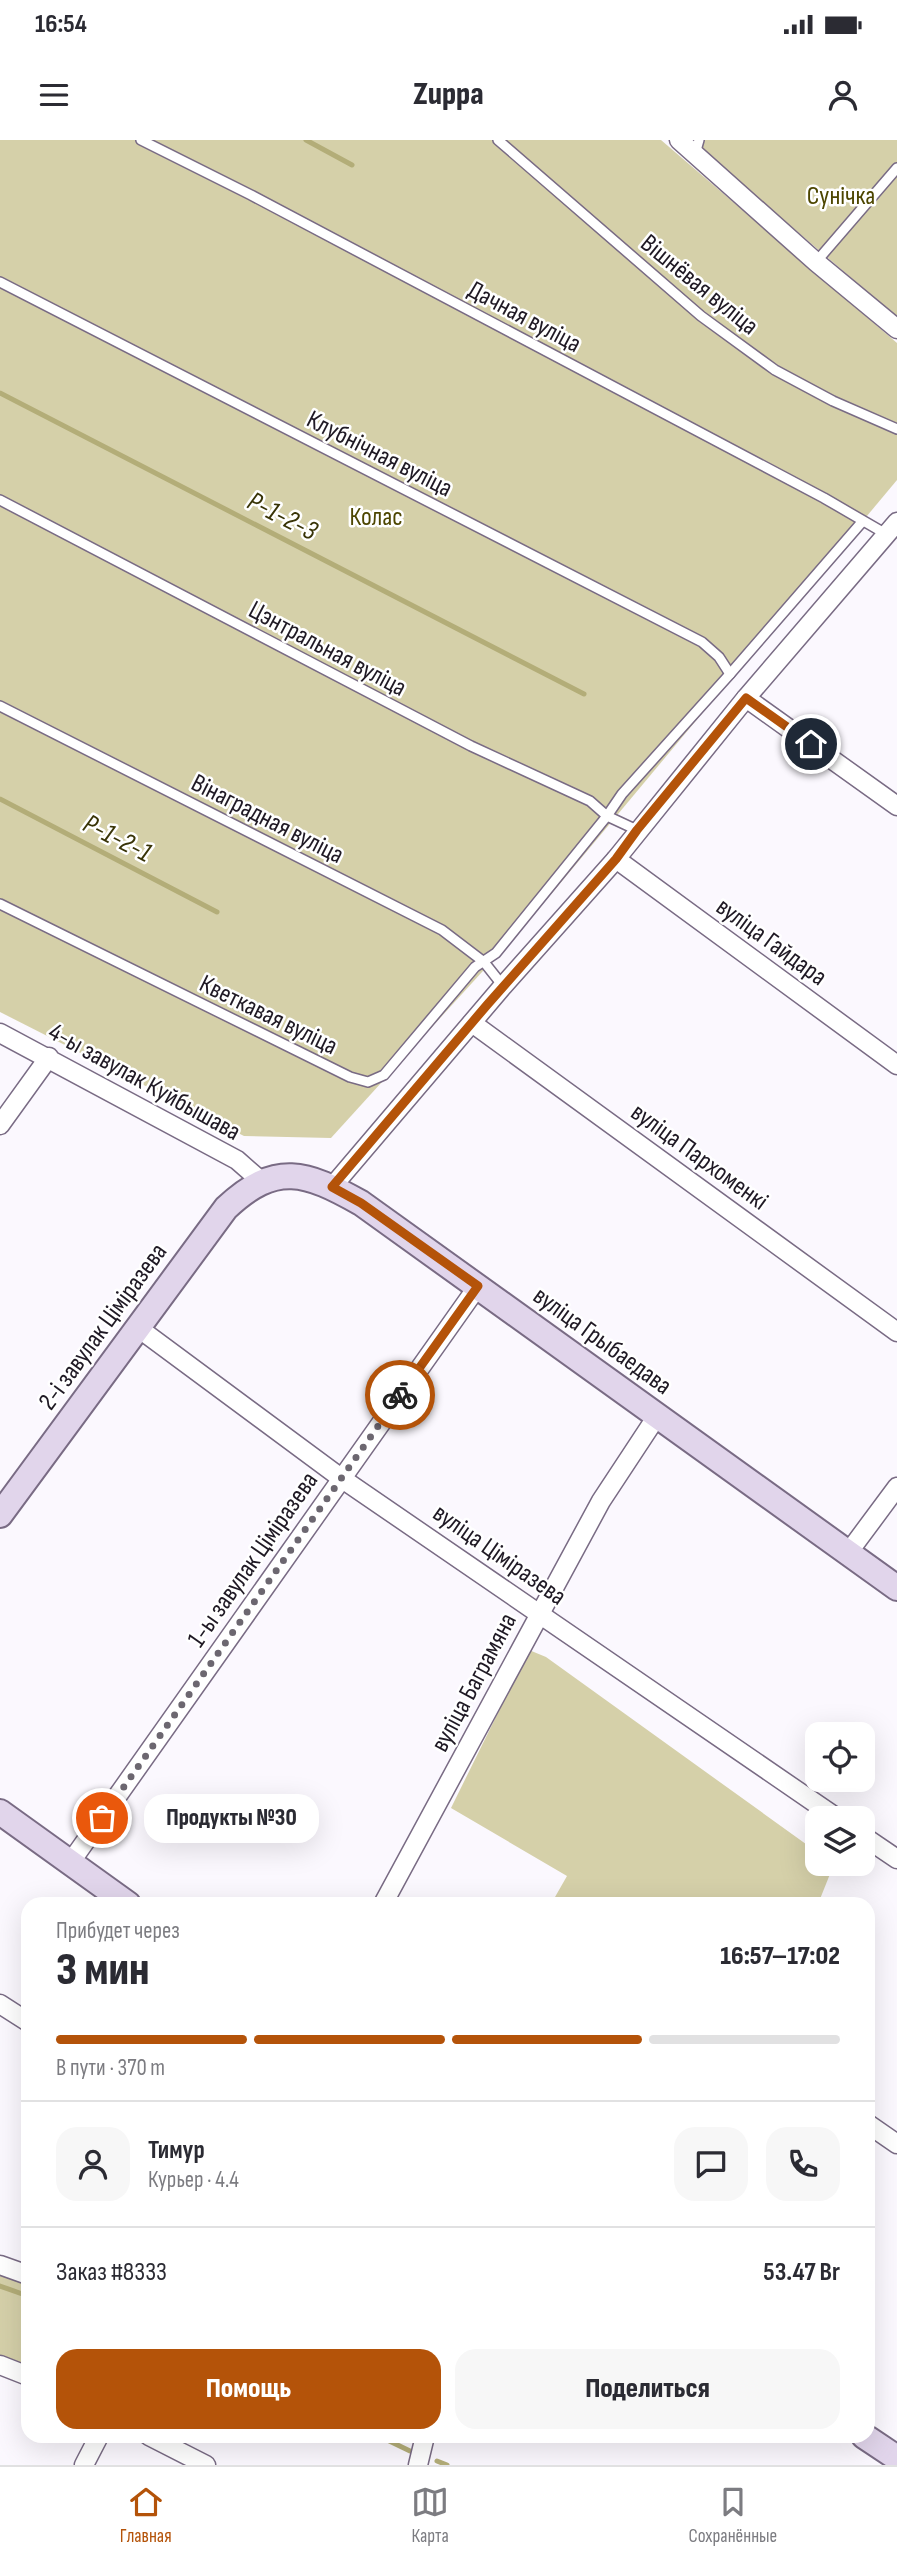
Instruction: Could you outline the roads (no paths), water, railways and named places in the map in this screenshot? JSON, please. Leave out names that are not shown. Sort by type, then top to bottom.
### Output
[{"type":"street","points":[[679,140],[697,147],[816,262],[897,329]]},
{"type":"street","points":[[332,1187],[503,986],[616,859],[746,698],[893,533]]},
{"type":"street","points":[[746,698],[897,806]]},
{"type":"street","name":"вуліца Гайдара","points":[[616,859],[897,1065]]},
{"type":"street","name":"вуліца Пархоменкі","points":[[471,1023],[897,1332]]},
{"type":"street","name":"4-ы завулак Куйбышава","points":[[0,1032],[237,1160],[261,1181]]},
{"type":"street","points":[[0,1125],[49,1057]]},
{"type":"street","name":"вуліца Грыбаедава","points":[[261,1181],[285,1176],[311,1178],[361,1203],[897,1587]]},
{"type":"street","name":"2-і завулак Ціміразева","points":[[0,1516],[226,1208],[243,1192],[261,1181]]},
{"type":"street","name":"1-ы завулак Ціміразева","points":[[70,1863],[478,1286]]},
{"type":"street","name":"вуліца Ціміразева","points":[[137,1327],[341,1478],[820,1806]]},
{"type":"street","name":"вуліца Баграмяна","points":[[387,1897],[540,1613],[573,1558],[601,1501],[657,1416]]},
{"type":"street","points":[[848,1553],[897,1487]]},
{"type":"street","points":[[0,1812],[118,1897]]},
{"type":"street","points":[[875,1844],[897,1859]]},
{"type":"street","points":[[0,2004],[21,2018]]},
{"type":"street","points":[[875,2129],[897,2144]]},
{"type":"street","points":[[0,2265],[21,2273]]},
{"type":"street","points":[[0,2365],[21,2373]]},
{"type":"street","points":[[84,2465],[95,2443]]},
{"type":"street","points":[[163,2443],[206,2465]]},
{"type":"street","points":[[418,2465],[423,2443]]},
{"type":"street","points":[[868,2448],[897,2458]]},
{"type":"lane","name":"Дачная вуліца","points":[[141,140],[251,195],[787,478],[862,522],[893,533]]},
{"type":"lane","name":"Вішнёвая вуліца","points":[[498,140],[701,316],[765,362],[833,401],[897,429]]},
{"type":"lane","points":[[816,262],[897,168]]},
{"type":"lane","name":"Клубнічная вуліца","points":[[0,282],[702,642],[719,657],[730,674]]},
{"type":"lane","name":"Цэнтральная вуліца","points":[[0,500],[471,746],[590,801],[607,816],[637,830]]},
{"type":"lane","name":"Кветкавая вуліца","points":[[0,904],[351,1077],[368,1082],[384,1075],[475,967],[496,953],[622,794],[862,522]]},
{"type":"lane","name":"Вінаградная вуліца","points":[[0,706],[442,930],[484,962],[503,986]]},
{"type":"waterway","points":[[306,140],[352,165]]},
{"type":"waterway","name":"P-1-2-3","points":[[0,393],[584,694]]},
{"type":"waterway","name":"P-1-2-1","points":[[0,799],[217,912]]},
{"type":"waterway","points":[[0,2286],[21,2294]]},
{"type":"waterway","points":[[393,2443],[410,2451]]},
{"type":"waterway","points":[[437,2461],[447,2465]]},
{"type":"place","name":"Продукты №30","points":[[102,1818]]},
{"type":"park label","name":"Сунічка","points":[[841,195]]},
{"type":"park label","name":"Колас","points":[[376,516]]}]
